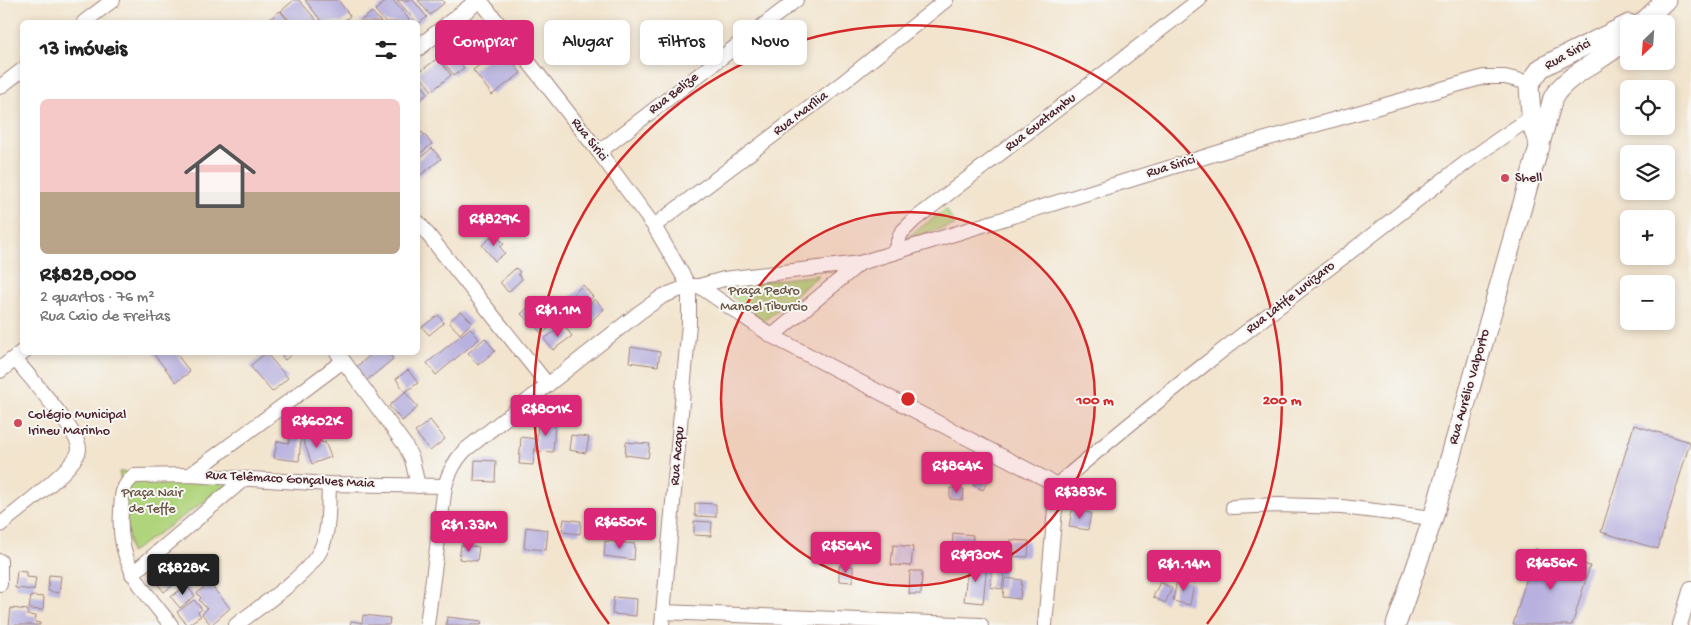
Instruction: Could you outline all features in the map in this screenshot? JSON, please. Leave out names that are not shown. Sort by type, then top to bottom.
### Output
[{"type":"main road","points":[[1649,15],[1666,0]]},
{"type":"main road","name":"Rua Sirici","points":[[1530,83],[1541,68],[1620,28]]},
{"type":"main road","points":[[1540,147],[1556,92],[1568,81],[1620,45]]},
{"type":"main road","points":[[1530,83],[1530,118],[1533,132],[1540,147]]},
{"type":"main road","name":"Rua Aurélio Valporto","points":[[1396,625],[1433,518],[1540,147]]},
{"type":"street","points":[[87,20],[113,0]]},
{"type":"street","points":[[420,46],[480,0]]},
{"type":"street","name":"Rua Sirici","points":[[480,0],[599,152],[654,226],[694,286],[724,279],[860,263],[1227,150],[1484,77],[1505,77],[1530,83]]},
{"type":"street","name":"Rua Belize","points":[[599,152],[796,0]]},
{"type":"street","name":"Rua Marília","points":[[654,226],[846,80],[946,0]]},
{"type":"street","name":"Rua Guatambu","points":[[894,253],[901,233],[914,220],[1199,0]]},
{"type":"street","points":[[0,87],[20,72]]},
{"type":"street","name":"Rua Latife Luvizaro","points":[[1056,485],[1119,432],[1296,293],[1482,151],[1530,118]]},
{"type":"street","points":[[420,225],[548,386]]},
{"type":"street","points":[[772,336],[860,263]]},
{"type":"street","points":[[427,625],[445,486],[448,473],[455,461],[464,451],[647,307],[664,296],[694,286],[772,336],[1056,485],[1045,625]]},
{"type":"street","name":"Rua Acapu","points":[[663,618],[694,286]]},
{"type":"street","points":[[0,370],[19,356],[74,432],[79,448],[77,456],[65,471],[0,525]]},
{"type":"street","points":[[190,475],[340,357],[405,445],[414,465],[418,486]]},
{"type":"street","name":"Rua Telêmaco Gonçalves Maia","points":[[132,574],[122,545],[121,516],[124,488],[134,476],[190,475],[329,484],[445,486]]},
{"type":"street","points":[[171,625],[132,574],[244,479]]},
{"type":"street","points":[[236,625],[305,571],[322,548],[326,535],[329,484]]},
{"type":"street","points":[[1233,507],[1342,506],[1433,518]]},
{"type":"street","points":[[0,561],[0,584]]},
{"type":"street","points":[[1680,625],[1691,588]]},
{"type":"street","points":[[663,618],[980,625]]},
{"type":"green space","points":[[946,209],[955,225],[905,239]]},
{"type":"green space","name":"Praça Pedro Manoel Tiburcio","points":[[819,275],[763,322],[719,286]]},
{"type":"green space","name":"Praça Nair de Teffe","points":[[119,472],[189,474],[225,478],[227,486],[130,553],[123,487]]},
{"type":"building","points":[[294,0],[299,0],[316,20],[289,20],[281,11]]},
{"type":"building","points":[[305,0],[338,0],[350,16],[345,20],[320,20]]},
{"type":"building","points":[[388,0],[393,0],[409,20],[383,20],[375,10]]},
{"type":"building","points":[[397,0],[413,0],[427,17],[420,22],[420,20],[414,20]]},
{"type":"building","points":[[418,0],[442,0],[444,3],[430,15]]},
{"type":"building","points":[[280,11],[287,20],[269,20]]},
{"type":"building","points":[[372,12],[379,20],[362,20]]},
{"type":"building","points":[[435,60],[435,65],[443,65],[451,75],[432,91],[420,76],[420,72]]},
{"type":"building","points":[[446,65],[462,65],[464,68],[454,75]]},
{"type":"building","points":[[480,65],[515,65],[521,73],[492,95],[473,70]]},
{"type":"building","points":[[420,83],[428,93],[420,100]]},
{"type":"building","points":[[422,132],[432,144],[420,153],[420,134]]},
{"type":"building","points":[[432,148],[441,159],[420,175],[420,158]]},
{"type":"building","points":[[495,234],[504,244],[500,247],[505,253],[495,261],[482,245]]},
{"type":"building","points":[[516,268],[520,272],[518,274],[522,279],[508,292],[500,282]]},
{"type":"building","points":[[583,285],[593,297],[578,311],[568,299]]},
{"type":"building","points":[[537,299],[545,308],[530,323],[521,314]]},
{"type":"building","points":[[595,299],[604,309],[586,326],[576,316]]},
{"type":"building","points":[[461,311],[472,322],[460,334],[449,322]]},
{"type":"building","points":[[551,311],[559,320],[542,334],[534,325]]},
{"type":"building","points":[[438,315],[444,323],[429,335],[422,327]]},
{"type":"building","points":[[564,325],[572,336],[553,350],[544,339]]},
{"type":"building","points":[[470,328],[479,339],[436,375],[427,363]]},
{"type":"building","points":[[485,338],[495,351],[478,365],[468,353]]},
{"type":"building","points":[[631,347],[660,352],[658,366],[629,362]]},
{"type":"building","points":[[154,355],[177,355],[190,372],[176,382]]},
{"type":"building","points":[[264,355],[268,355],[288,378],[272,392],[250,366]]},
{"type":"building","points":[[281,355],[291,355],[285,360]]},
{"type":"building","points":[[370,355],[390,355],[393,359],[366,381],[355,368]]},
{"type":"building","points":[[408,370],[418,383],[405,392],[396,379]]},
{"type":"building","points":[[405,392],[418,407],[402,421],[389,406]]},
{"type":"building","points":[[430,420],[445,439],[430,451],[415,432]]},
{"type":"building","points":[[538,422],[555,423],[553,452],[536,451]]},
{"type":"building","points":[[1634,425],[1690,442],[1658,549],[1601,532]]},
{"type":"building","points":[[319,435],[322,443],[325,442],[331,457],[312,464],[303,440]]},
{"type":"building","points":[[571,435],[589,437],[586,453],[569,450]]},
{"type":"building","points":[[290,436],[301,438],[299,461],[274,458],[277,441],[289,443]]},
{"type":"building","points":[[521,437],[536,439],[533,465],[519,464]]},
{"type":"building","points":[[626,442],[650,444],[648,458],[625,455]]},
{"type":"building","points":[[946,454],[959,459],[954,470],[941,465]]},
{"type":"building","points":[[475,460],[496,461],[495,482],[474,481]]},
{"type":"building","points":[[960,463],[972,468],[966,484],[953,479]]},
{"type":"building","points":[[983,467],[992,472],[983,490],[973,485]]},
{"type":"building","points":[[950,488],[964,489],[963,500],[950,499]]},
{"type":"building","points":[[695,503],[716,504],[716,517],[695,516]]},
{"type":"building","points":[[1072,510],[1091,513],[1088,530],[1069,527]]},
{"type":"building","points":[[564,519],[581,521],[580,534],[562,532]]},
{"type":"building","points":[[694,521],[712,522],[711,536],[694,535]]},
{"type":"building","points":[[526,527],[548,530],[546,550],[524,548]]},
{"type":"building","points":[[953,533],[973,535],[971,557],[952,555]]},
{"type":"building","points":[[1010,540],[1029,541],[1028,557],[1009,556]]},
{"type":"building","points":[[605,541],[635,544],[634,560],[604,556]]},
{"type":"building","points":[[841,541],[856,542],[855,555],[840,554]]},
{"type":"building","points":[[461,545],[479,547],[477,561],[459,559]]},
{"type":"building","points":[[893,545],[913,547],[911,566],[891,565]]},
{"type":"building","points":[[1535,549],[1590,566],[1572,625],[1513,625]]},
{"type":"building","points":[[164,561],[180,580],[164,592],[149,573]]},
{"type":"building","points":[[968,563],[987,564],[983,603],[964,601]]},
{"type":"building","points":[[994,564],[1005,566],[1002,589],[990,587]]},
{"type":"building","points":[[839,566],[853,566],[853,582],[839,581]]},
{"type":"building","points":[[17,571],[26,572],[26,577],[36,578],[34,590],[15,588]]},
{"type":"building","points":[[910,571],[922,571],[921,594],[909,594]]},
{"type":"building","points":[[49,575],[61,576],[59,593],[48,591]]},
{"type":"building","points":[[1005,578],[1022,580],[1020,599],[1003,597]]},
{"type":"building","points":[[1177,580],[1194,583],[1190,605],[1173,601]]},
{"type":"building","points":[[1160,582],[1172,588],[1165,603],[1153,597]]},
{"type":"building","points":[[209,583],[230,608],[211,625],[202,614],[207,609],[199,600],[201,598],[197,593]]},
{"type":"building","points":[[186,585],[195,596],[180,608],[171,597]]},
{"type":"building","points":[[31,596],[44,597],[43,610],[29,609]]},
{"type":"building","points":[[614,597],[637,599],[636,616],[612,614]]},
{"type":"building","points":[[194,600],[202,609],[198,612],[201,616],[187,625],[177,612]]},
{"type":"building","points":[[11,608],[28,610],[27,615],[36,616],[35,622],[40,623],[40,625],[9,625]]},
{"type":"building","points":[[363,615],[390,618],[389,625],[350,625],[351,621],[362,623]]},
{"type":"building","points":[[447,617],[482,621],[481,625],[446,625]]},
{"type":"place","name":"Shell","points":[[1505,178]]},
{"type":"place","name":"Colégio Municipal Irineu Marinho","points":[[18,423]]}]
